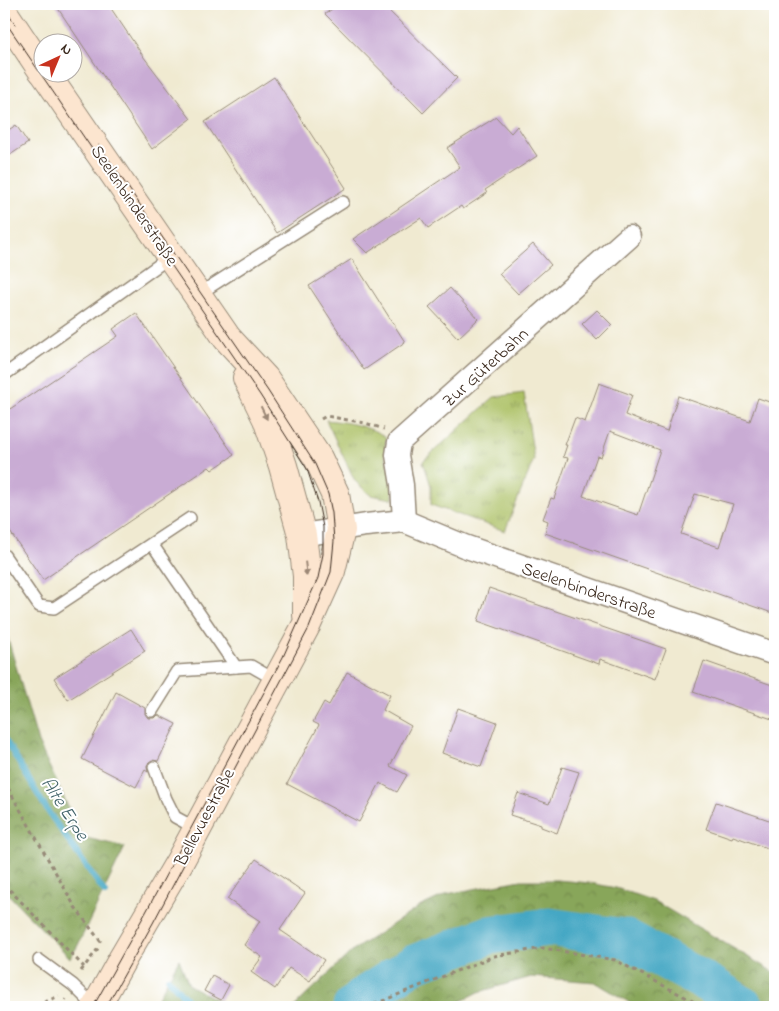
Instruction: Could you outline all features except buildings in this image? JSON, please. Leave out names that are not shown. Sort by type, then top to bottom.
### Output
[{"type":"street","name":"Seelenbinderstraße","points":[[4,13],[32,55]]},
{"type":"street","name":"Seelenbinderstraße","points":[[51,82],[227,338],[265,379],[318,458],[335,494],[341,530],[331,572],[308,624]]},
{"type":"street","name":"Zur Güterbahn","points":[[399,442],[629,237]]},
{"type":"street","name":"Seelenbinderstraße","points":[[227,338],[267,418],[283,466],[302,535],[307,576],[308,624]]},
{"type":"street","points":[[302,535],[404,520],[402,486],[397,455],[399,442]]},
{"type":"street","name":"Seelenbinderstraße","points":[[404,520],[464,546],[775,654]]},
{"type":"street","name":"Bellevuestraße","points":[[96,1007],[197,829],[308,624]]},
{"type":"lane","points":[[197,295],[342,202]]},
{"type":"lane","points":[[4,375],[170,257]]},
{"type":"lane","points":[[4,555],[39,606],[54,608],[190,518]]},
{"type":"lane","points":[[152,544],[236,667]]},
{"type":"lane","points":[[152,711],[177,671],[251,666],[277,681]]},
{"type":"lane","points":[[154,767],[166,800],[175,817],[197,829]]},
{"type":"lane","points":[[39,960],[73,985],[96,1007]]},
{"type":"path","points":[[321,419],[326,416],[365,423],[388,430],[399,442]]},
{"type":"path","points":[[4,781],[76,907],[97,937]]},
{"type":"path","points":[[4,884],[84,967]]},
{"type":"path","points":[[367,1007],[494,956],[543,948],[615,960],[704,1007]]},
{"type":"path","points":[[38,1007],[42,1003],[61,995]]},
{"type":"green space","points":[[524,393],[534,459],[505,531],[431,505],[431,486],[423,461],[494,397]]},
{"type":"green space","points":[[326,420],[358,425],[386,437],[385,455],[393,483],[393,499],[370,495],[355,481]]},
{"type":"green space","points":[[4,625],[38,742],[82,837],[125,847],[70,958],[4,890]]},
{"type":"green space","points":[[521,880],[557,880],[590,883],[616,888],[654,901],[775,973],[775,1007],[637,1007],[595,982],[531,977],[479,992],[449,1007],[294,1007],[352,951],[419,907],[447,894]]},
{"type":"green space","points":[[179,959],[189,985],[230,1007],[163,1007],[155,1003]]},
{"type":"waterway","name":"Alte Erpe","points":[[4,738],[49,813],[105,893]]},
{"type":"waterway","points":[[352,1007],[362,997],[414,964],[489,935],[549,927],[624,938],[713,986],[745,1007]]},
{"type":"waterway","name":"Alte Erpe","points":[[168,978],[187,1000],[199,1007]]},
{"type":"tram line","points":[[4,8],[15,24]]},
{"type":"tram line","points":[[4,20],[260,395],[307,469],[318,502],[323,527],[323,554],[318,578],[283,657],[93,1007]]},
{"type":"tram line","points":[[99,145],[268,391],[315,464],[328,494],[332,513],[334,541],[331,572],[309,628],[153,923],[106,1007]]}]
